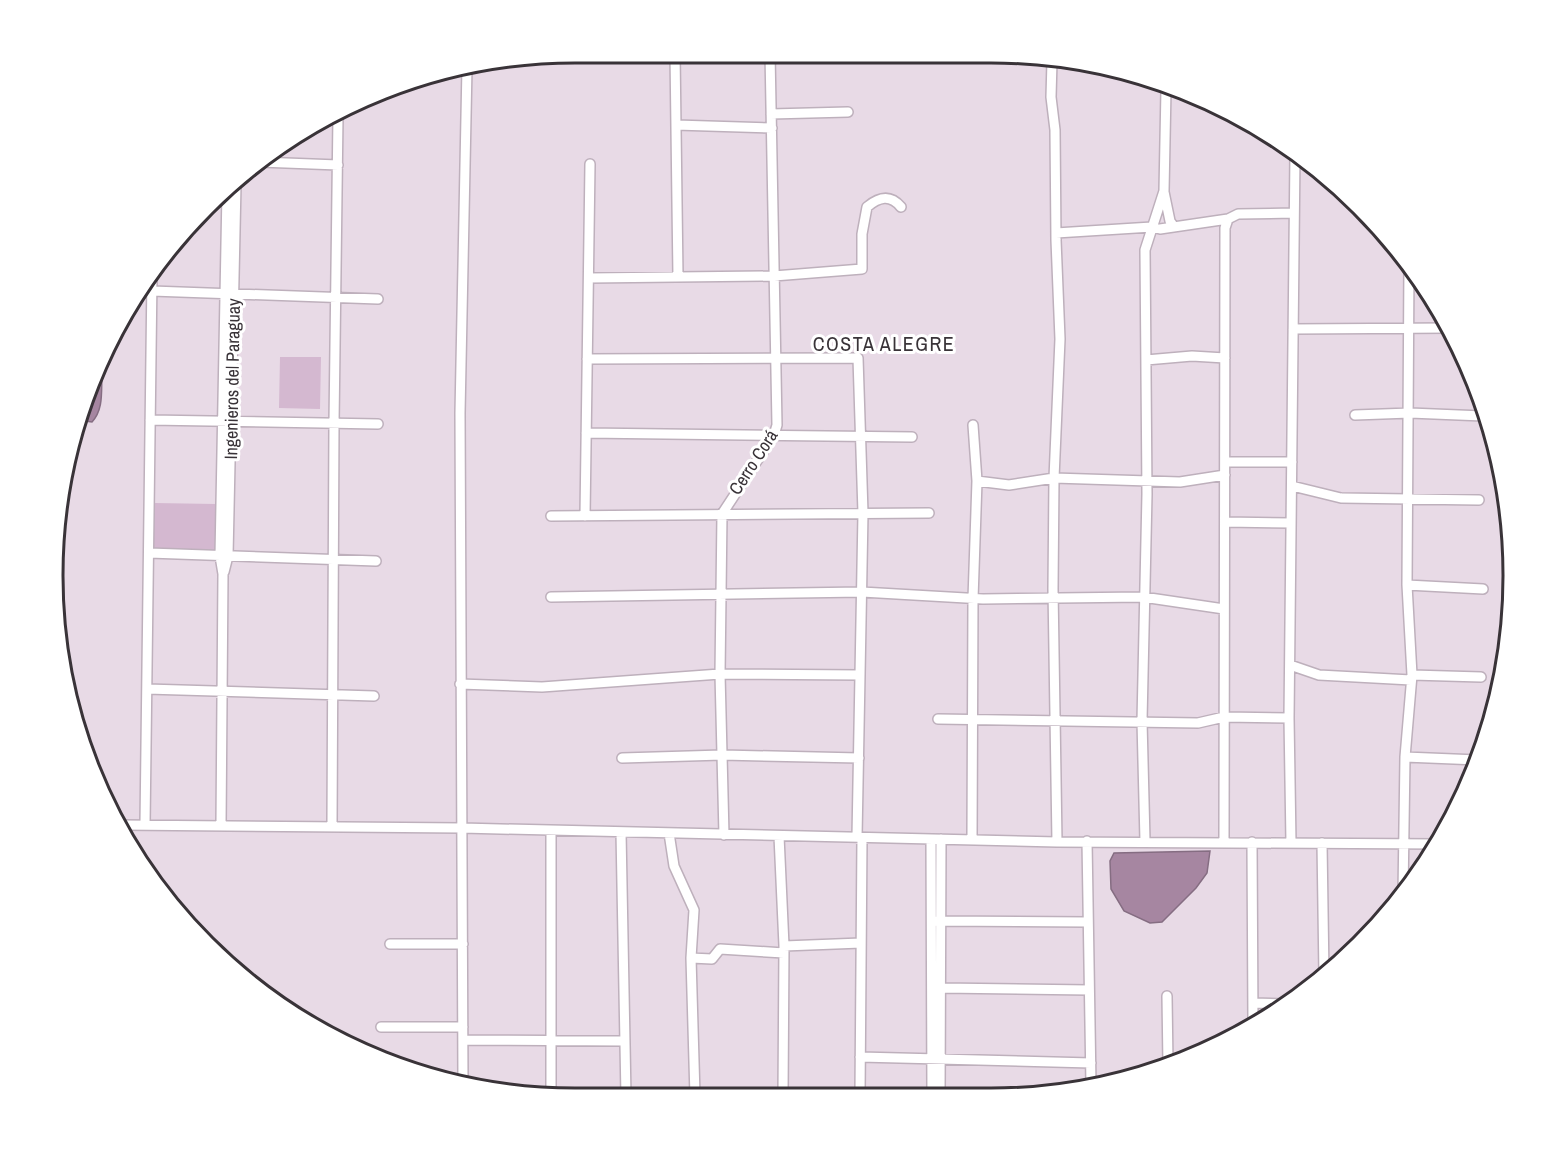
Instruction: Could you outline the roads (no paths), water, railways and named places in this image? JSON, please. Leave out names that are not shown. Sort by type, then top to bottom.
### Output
[{"type":"street","points":[[675,63],[678,277]]},
{"type":"street","name":"Cerro Corá","points":[[723,835],[720,674],[722,514],[774,435],[777,425],[770,63]]},
{"type":"street","points":[[1052,67],[1060,339],[1054,478],[1053,598],[1058,842]]},
{"type":"street","points":[[463,1075],[460,413],[467,75]]},
{"type":"street","points":[[1166,94],[1164,191],[1170,221],[1174,227]]},
{"type":"street","points":[[771,114],[848,112]]},
{"type":"street","points":[[332,826],[338,122]]},
{"type":"street","points":[[676,125],[772,128]]},
{"type":"street","points":[[273,162],[338,165]]},
{"type":"street","points":[[585,516],[590,164]]},
{"type":"street","points":[[1292,843],[1289,718],[1295,164]]},
{"type":"street","points":[[1145,842],[1142,721],[1147,480],[1145,250],[1164,191]]},
{"type":"street","name":"Ingenieros del Paraguay","points":[[229,294],[235,192]]},
{"type":"street","points":[[589,278],[774,276],[862,269],[862,234],[867,207],[877,199],[885,198],[896,201],[901,207]]},
{"type":"street","name":"Ingenieros del Paraguay","points":[[221,825],[229,294],[227,200]]},
{"type":"street","points":[[1056,233],[1152,227],[1160,229],[1228,219],[1238,214],[1294,213]]},
{"type":"street","points":[[1224,842],[1225,228],[1228,219]]},
{"type":"street","points":[[1403,879],[1405,757],[1411,677],[1407,585],[1410,413],[1409,280]]},
{"type":"street","points":[[145,825],[152,287]]},
{"type":"street","points":[[152,291],[378,298]]},
{"type":"street","points":[[1293,329],[1439,328]]},
{"type":"street","points":[[1146,360],[1192,356],[1225,358]]},
{"type":"street","points":[[588,359],[858,358],[863,513],[858,758],[861,944],[858,1088]]},
{"type":"street","points":[[1355,415],[1410,413],[1477,416]]},
{"type":"street","points":[[150,420],[378,424]]},
{"type":"street","points":[[972,840],[973,599],[977,481],[973,425]]},
{"type":"street","points":[[586,433],[912,437]]},
{"type":"street","points":[[1225,462],[1292,462]]},
{"type":"street","points":[[977,481],[1010,484],[1054,478],[1190,481],[1225,475]]},
{"type":"street","points":[[1292,486],[1341,498],[1479,500]]},
{"type":"street","points":[[551,516],[929,513]]},
{"type":"street","points":[[1225,522],[1291,523]]},
{"type":"street","points":[[149,553],[376,561]]},
{"type":"street","points":[[1407,585],[1483,588]]},
{"type":"street","points":[[551,597],[862,592],[973,599],[1143,597],[1224,609]]},
{"type":"street","points":[[1290,665],[1319,675],[1481,677]]},
{"type":"street","points":[[460,684],[542,687],[720,674],[860,675]]},
{"type":"street","points":[[147,689],[374,696]]},
{"type":"street","points":[[938,719],[1198,723],[1224,717],[1289,718]]},
{"type":"street","points":[[621,758],[722,755],[858,758]]},
{"type":"street","points":[[1405,757],[1469,760]]},
{"type":"street","points":[[128,825],[462,828],[1058,842],[1427,844]]},
{"type":"street","points":[[551,831],[551,1087]]},
{"type":"street","points":[[621,832],[626,1088]]},
{"type":"street","points":[[669,833],[674,866],[694,910],[691,958],[694,1088]]},
{"type":"street","points":[[779,836],[784,949],[783,1088]]},
{"type":"street","points":[[936,839],[936,1059],[939,1088]]},
{"type":"street","points":[[1087,841],[1091,1078]]},
{"type":"street","points":[[1252,842],[1253,1015]]},
{"type":"street","points":[[1322,843],[1324,964]]},
{"type":"street","points":[[936,921],[1088,922]]},
{"type":"street","points":[[933,1088],[941,988],[936,921]]},
{"type":"street","points":[[390,944],[462,944]]},
{"type":"street","points":[[691,958],[712,958],[720,949],[784,949],[861,944]]},
{"type":"street","points":[[941,988],[1089,990]]},
{"type":"street","points":[[1167,996],[1168,1056]]},
{"type":"street","points":[[1253,1003],[1272,1004]]},
{"type":"street","points":[[381,1027],[463,1028]]},
{"type":"street","points":[[463,1040],[624,1041]]},
{"type":"street","points":[[860,1057],[1091,1063]]},
{"type":"district","name":"COSTA ALEGRE","points":[[884,343]]}]
